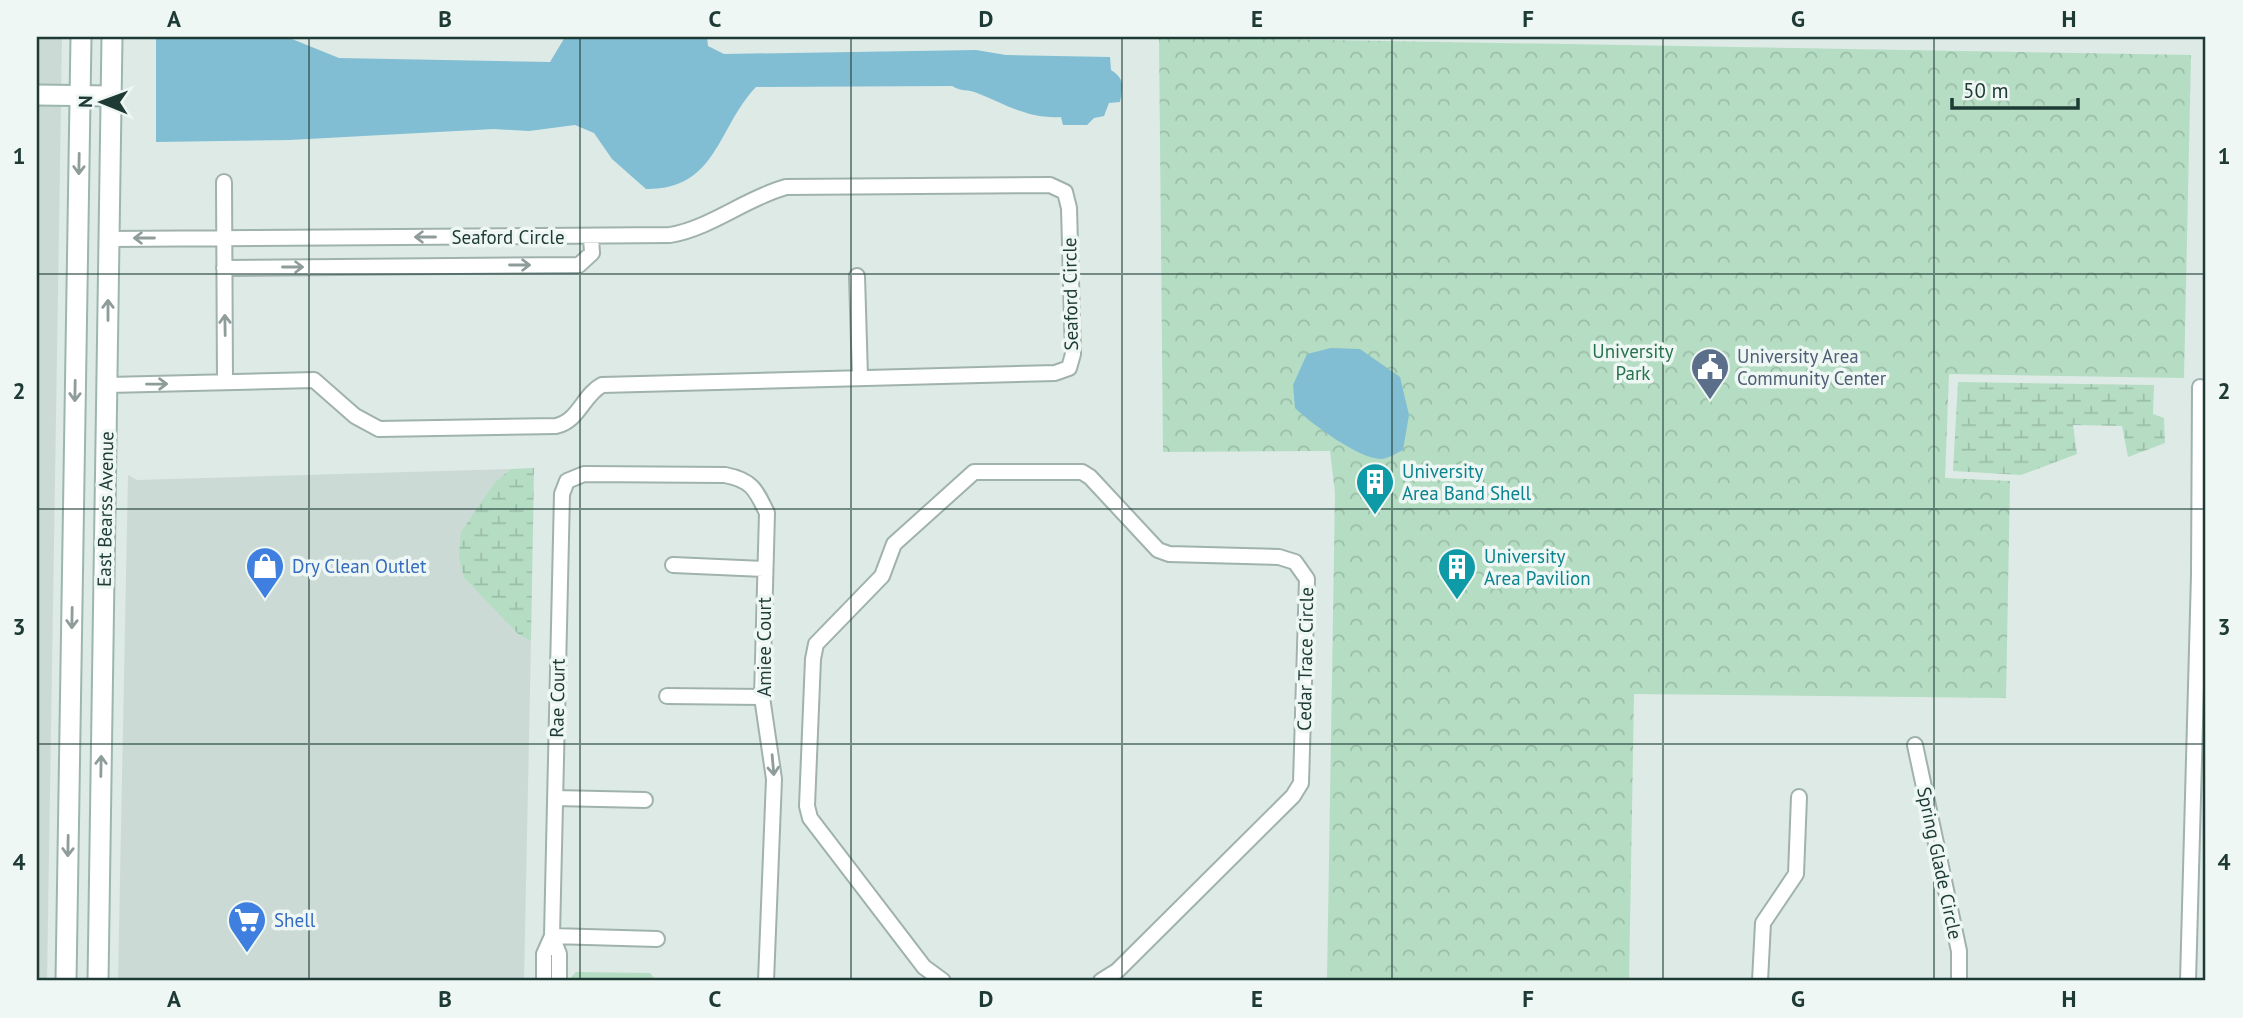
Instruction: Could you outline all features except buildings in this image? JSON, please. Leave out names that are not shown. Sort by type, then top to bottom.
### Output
[{"type":"main road","name":"East Bearss Avenue","points":[[66,981],[81,37]]},
{"type":"main road","name":"East Bearss Avenue","points":[[97,981],[112,37]]},
{"type":"main road","points":[[37,94],[111,96]]},
{"type":"street","points":[[224,182],[225,382]]},
{"type":"street","name":"Seaford Circle","points":[[108,385],[314,380],[355,416],[379,429],[556,426],[573,418],[595,389],[611,384],[1055,373],[1069,368],[1073,354],[1069,208],[1065,191],[1050,185],[786,187],[766,192],[681,233],[109,239]]},
{"type":"street","points":[[224,268],[579,265],[592,253],[591,236]]},
{"type":"street","points":[[858,276],[860,377]]},
{"type":"street","points":[[2188,981],[2199,575],[2200,387]]},
{"type":"street","name":"Cedar Trace Circle","points":[[943,981],[924,967],[810,818],[807,806],[813,659],[816,644],[882,576],[894,544],[974,472],[1082,472],[1090,477],[1158,550],[1169,554],[1279,557],[1295,562],[1307,579],[1301,783],[1293,796],[1195,894],[1116,971],[1101,981]]},
{"type":"street","name":"Amiee Court","points":[[584,474],[725,475],[744,478],[757,493],[767,513],[762,697],[774,779],[766,981]]},
{"type":"street","name":"Rae Court","points":[[559,981],[559,954],[552,936],[562,494],[567,481],[584,474]]},
{"type":"street","points":[[673,565],[765,569]]},
{"type":"street","points":[[667,696],[762,697]]},
{"type":"street","name":"Spring Glade Circle","points":[[1915,745],[1959,951],[1959,981]]},
{"type":"street","points":[[1760,981],[1763,923],[1796,874],[1799,797]]},
{"type":"street","points":[[555,798],[645,800]]},
{"type":"street","points":[[552,936],[657,939]]},
{"type":"street","name":"Rae Court","points":[[544,981],[544,954],[552,936]]},
{"type":"shaded area","points":[[37,37],[62,37],[61,86],[37,86]]},
{"type":"shaded area","points":[[37,103],[61,104],[47,981],[37,981]]},
{"type":"shaded area","points":[[511,469],[495,482],[485,498],[464,578],[518,634],[531,641],[524,981],[118,981],[128,475],[137,480]]},
{"type":"green space","name":"University Park","points":[[1159,37],[2191,55],[2184,378],[1949,374],[1945,478],[2010,481],[2006,698],[1634,694],[1629,981],[1327,981],[1335,493],[1330,451],[1163,452]]},
{"type":"green space","points":[[1958,382],[2154,385],[2153,414],[2164,418],[2165,443],[2128,457],[2122,426],[2073,425],[2077,454],[2021,475],[1953,471]]},
{"type":"green space","points":[[534,468],[531,641],[518,634],[464,578],[459,557],[461,532],[495,482],[511,469]]},
{"type":"green space","points":[[576,972],[650,973],[656,981],[568,981]]},
{"type":"water","points":[[156,37],[287,37],[339,58],[550,62],[565,37],[707,37],[708,46],[724,54],[976,50],[1006,55],[1110,57],[1111,70],[1121,80],[1122,87],[1120,102],[1109,103],[1104,116],[1094,118],[1087,125],[1063,125],[1061,117],[1038,116],[952,86],[756,87],[702,168],[688,179],[670,187],[646,189],[612,159],[594,133],[575,125],[529,131],[494,129],[289,140],[156,142]]},
{"type":"water","points":[[1331,348],[1360,349],[1400,377],[1409,415],[1403,450],[1382,459],[1362,454],[1324,431],[1295,408],[1293,385],[1307,354]]},
{"type":"place","name":"University Area Community Center","points":[[1710,401]]},
{"type":"place","name":"University Area Band Shell","points":[[1375,516]]},
{"type":"place","name":"Dry Clean Outlet","points":[[265,600]]},
{"type":"place","name":"University Area Pavilion","points":[[1457,601]]},
{"type":"place","name":"Shell","points":[[247,954]]}]
